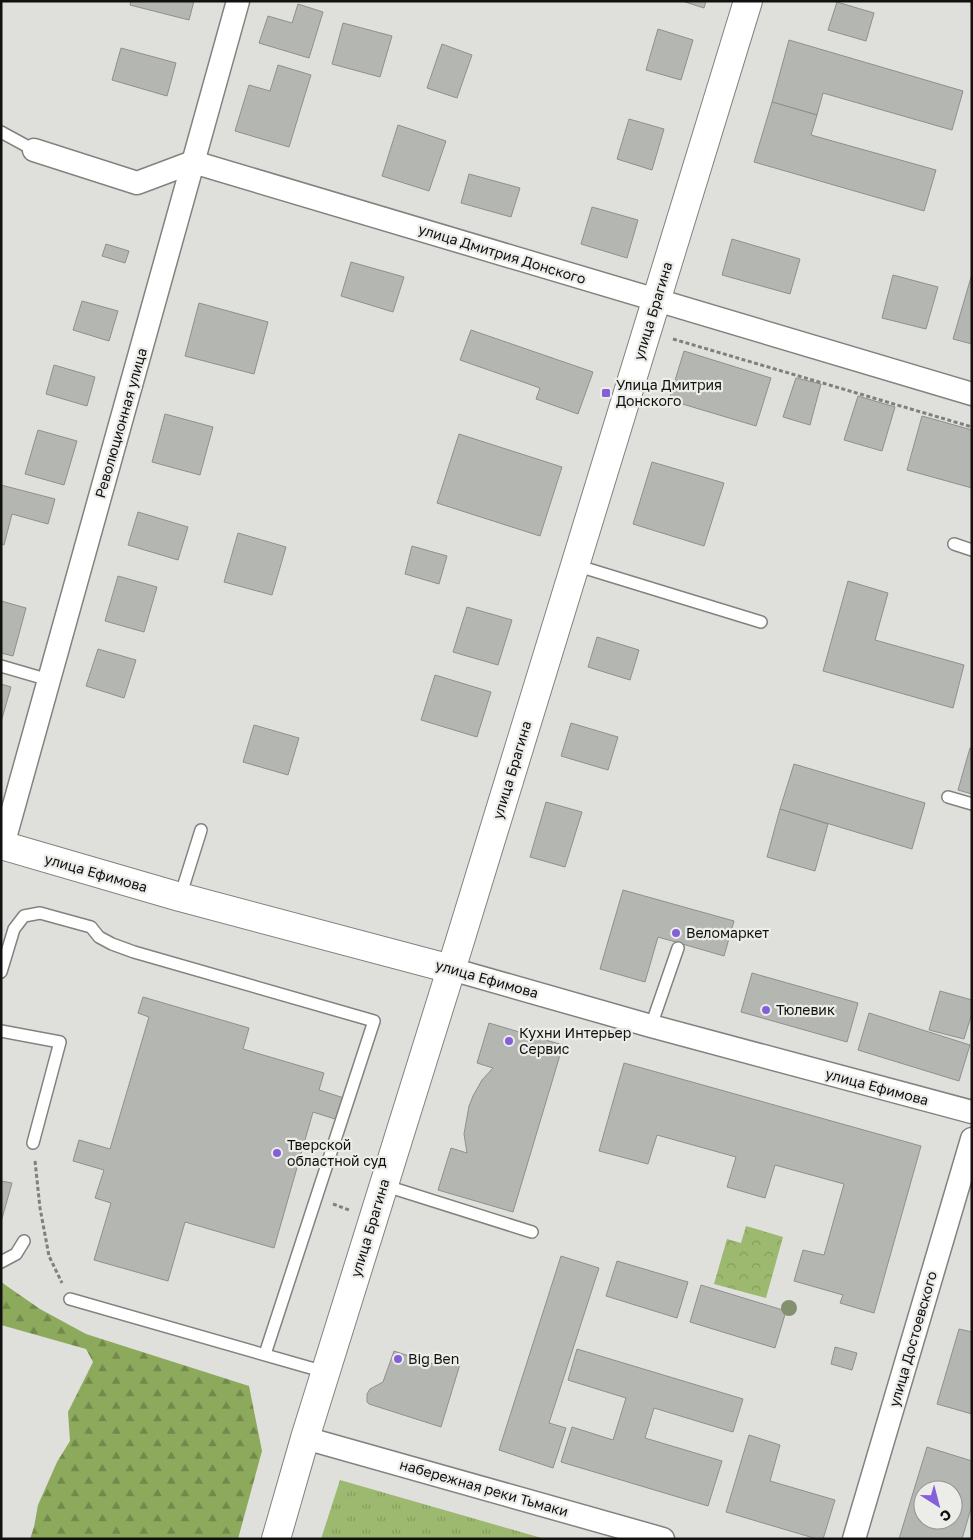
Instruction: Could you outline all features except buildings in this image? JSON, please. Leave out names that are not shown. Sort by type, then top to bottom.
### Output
[{"type":"street","name":"Революционная улица","points":[[2,847],[238,1]]},
{"type":"street","name":"улица Брагина","points":[[276,1539],[325,1372],[748,1]]},
{"type":"street","points":[[34,150],[136,183],[193,162]]},
{"type":"street","name":"улица Дмитрия Донского","points":[[193,162],[972,394]]},
{"type":"street","name":"улица Ефимова","points":[[2,847],[180,897],[451,968],[651,1026],[972,1112]]},
{"type":"street","name":"улица Достоевского","points":[[854,1539],[972,1139]]},
{"type":"street","name":"набережная реки Тьмаки","points":[[305,1438],[663,1539]]},
{"type":"lane","points":[[1,132],[34,150]]},
{"type":"lane","points":[[954,544],[972,550]]},
{"type":"lane","points":[[575,564],[761,622]]},
{"type":"lane","points":[[1,666],[49,680]]},
{"type":"lane","points":[[948,797],[972,804]]},
{"type":"lane","points":[[180,897],[201,830]]},
{"type":"lane","points":[[1,972],[14,929],[24,916],[40,913],[90,927],[99,937],[134,952],[374,1021],[265,1354]]},
{"type":"lane","points":[[651,1026],[678,948]]},
{"type":"lane","points":[[1,1031],[60,1042],[33,1143]]},
{"type":"lane","points":[[383,1185],[532,1232]]},
{"type":"lane","points":[[1,1262],[16,1254],[24,1241]]},
{"type":"lane","points":[[70,1299],[325,1372]]},
{"type":"path","points":[[672,339],[972,427]]},
{"type":"path","points":[[33,1143],[40,1208],[49,1256],[70,1299]]},
{"type":"green space","points":[[746,1226],[783,1237],[766,1298],[714,1284],[727,1239],[741,1243]]},
{"type":"green space","points":[[1,1282],[40,1309],[86,1334],[249,1386],[262,1451],[238,1539],[30,1539],[38,1505],[57,1462],[70,1441],[68,1412],[93,1362],[86,1349],[1,1325]]},
{"type":"green space","points":[[340,1480],[545,1539],[321,1539]]},
{"type":"place","name":"Улица Дмитрия Донского","points":[[606,393]]},
{"type":"place","name":"Веломаркет","points":[[676,933]]},
{"type":"place","name":"Тюлевик","points":[[766,1010]]},
{"type":"place","name":"Кухни Интерьер Сервис","points":[[509,1041]]},
{"type":"place","name":"Тверской областной суд","points":[[277,1153]]},
{"type":"place","name":"Big Ben","points":[[398,1359]]}]
